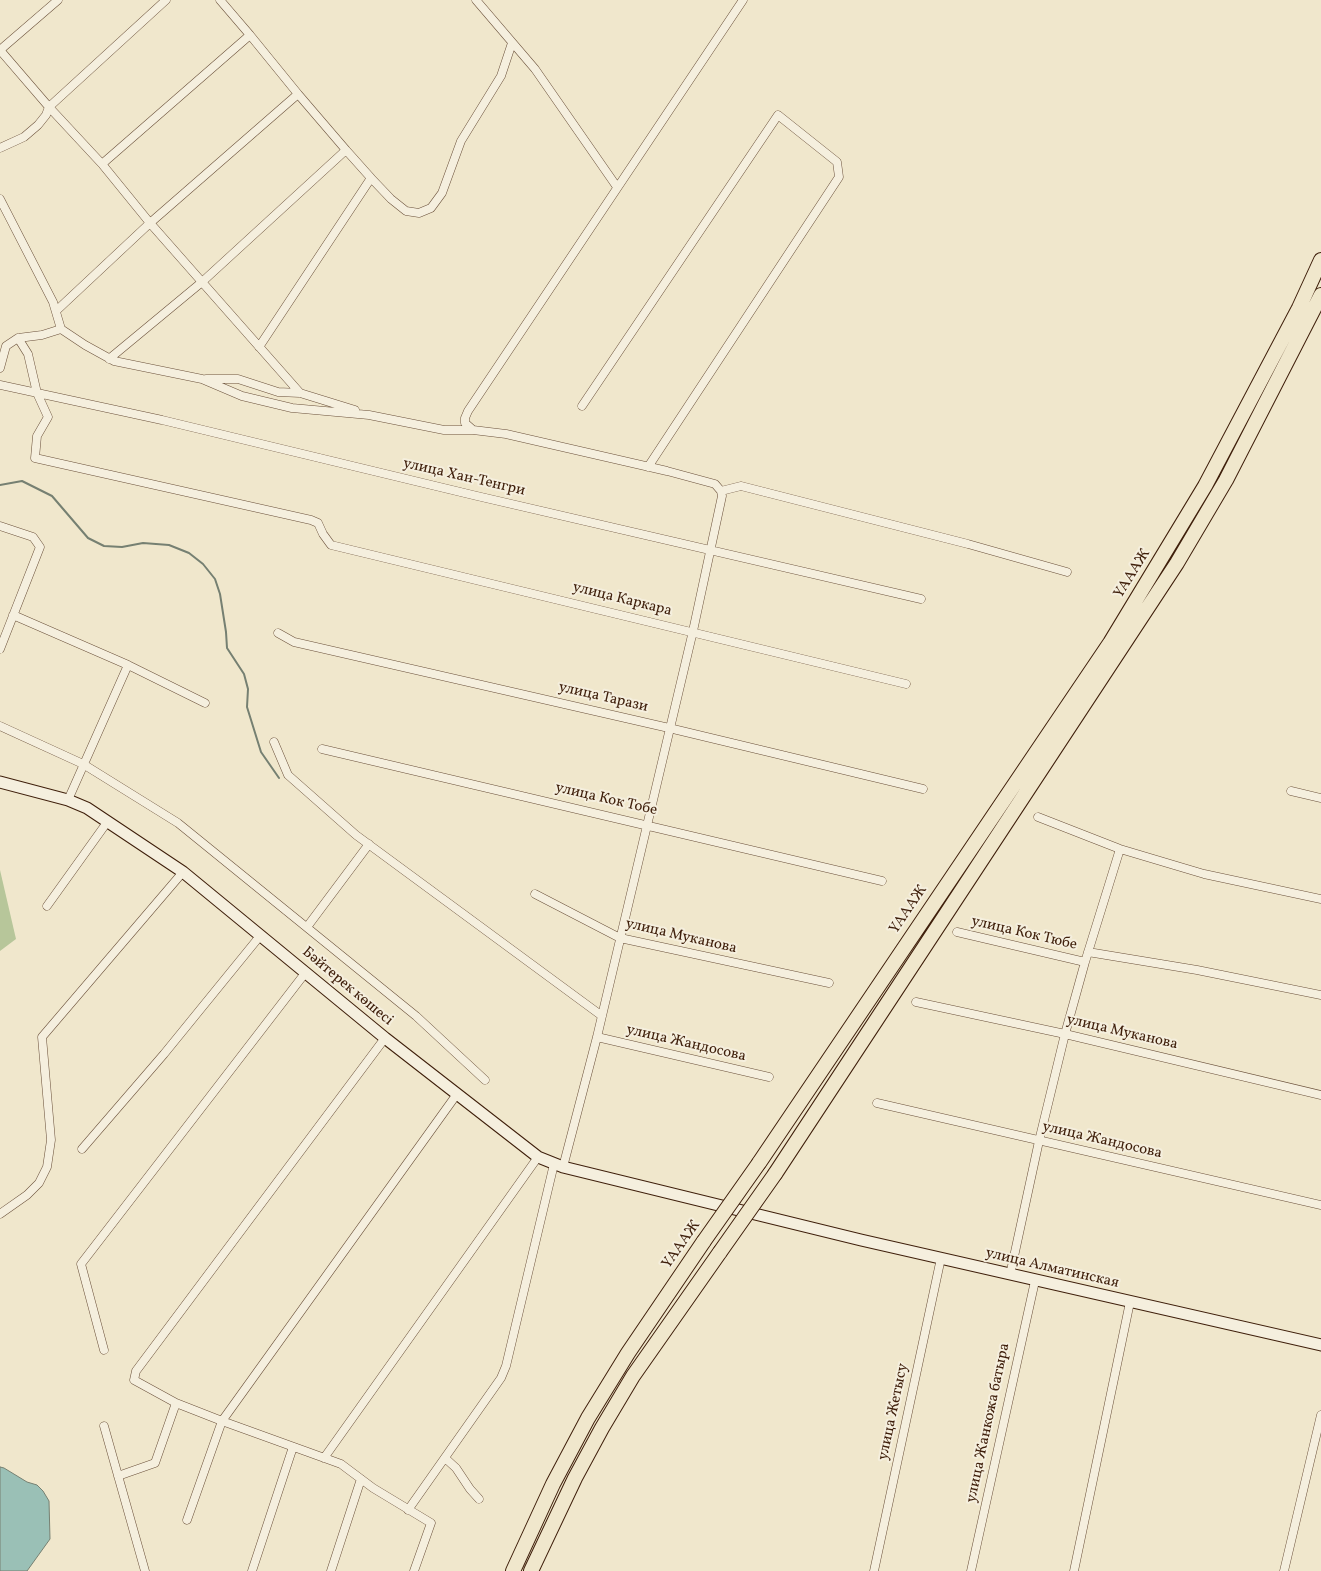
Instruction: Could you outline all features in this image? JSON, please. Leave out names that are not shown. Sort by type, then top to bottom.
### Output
[{"type":"highway","name":"ҮАААЖ","points":[[513,1571],[552,1484],[588,1418],[638,1338],[759,1163],[1115,635],[1205,486],[1299,308],[1321,260]]},
{"type":"highway","name":"ҮАААЖ","points":[[531,1571],[575,1478],[633,1376],[775,1174],[1177,563],[1226,480],[1321,295]]},
{"type":"street","points":[[58,0],[0,50],[102,164],[150,223],[300,393]]},
{"type":"street","points":[[0,148],[24,137],[38,126],[49,107],[166,0]]},
{"type":"street","points":[[220,0],[371,178],[391,199],[406,211],[419,213],[431,208],[442,193],[461,140],[501,76],[512,43]]},
{"type":"street","points":[[476,0],[535,69],[617,187]]},
{"type":"street","points":[[473,430],[465,423],[468,411],[742,1]]},
{"type":"street","points":[[102,164],[250,35]]},
{"type":"street","points":[[56,311],[150,223],[298,94]]},
{"type":"street","points":[[582,406],[778,115],[837,162],[839,177],[648,466]]},
{"type":"street","points":[[109,359],[202,282],[346,150]]},
{"type":"street","points":[[259,347],[371,178]]},
{"type":"street","points":[[0,199],[53,302],[61,328],[109,359],[202,379],[242,396],[292,408],[369,414]]},
{"type":"street","points":[[0,368],[3,348],[18,338],[42,335],[61,328]]},
{"type":"street","points":[[18,338],[28,354],[37,393]]},
{"type":"street","points":[[202,379],[238,379],[278,392],[300,393],[369,414],[444,430],[473,430],[506,434],[648,466],[714,484],[721,491],[722,496],[693,631],[597,1037],[558,1166],[508,1356],[501,1378],[408,1510]]},
{"type":"street","name":"улица Хан-Тенгри","points":[[0,385],[162,420],[921,600]]},
{"type":"street","name":"улица Каркара","points":[[37,393],[48,417],[37,436],[35,458],[311,520],[318,523],[322,534],[331,545],[906,684]]},
{"type":"street","points":[[721,491],[741,486],[968,544],[1067,572]]},
{"type":"street","points":[[0,526],[33,537],[40,547],[0,649]]},
{"type":"street","points":[[13,616],[128,665],[204,703]]},
{"type":"street","name":"улица Тарази","points":[[278,633],[294,642],[669,728],[923,789]]},
{"type":"street","points":[[68,800],[128,665]]},
{"type":"street","points":[[0,726],[84,764],[178,823],[416,1016],[485,1080]]},
{"type":"street","points":[[274,742],[288,775],[369,844],[602,1016]]},
{"type":"street","name":"улица Кок Тобе","points":[[322,749],[882,881]]},
{"type":"street","name":"Бәйтерек көшесі","points":[[0,782],[68,800],[87,808],[183,872],[384,1038],[538,1157],[558,1166],[778,1220]]},
{"type":"street","points":[[1292,791],[1321,798]]},
{"type":"street","points":[[1038,817],[1120,849],[1204,874],[1321,899]]},
{"type":"street","points":[[46,906],[108,822]]},
{"type":"street","points":[[307,927],[369,844]]},
{"type":"street","points":[[1010,1275],[1038,1141],[1065,1034],[1084,962],[1120,849]]},
{"type":"street","points":[[0,1214],[27,1195],[39,1183],[47,1167],[51,1140],[42,1037],[183,872]]},
{"type":"street","name":"улица Муканова","points":[[536,894],[620,938],[829,983]]},
{"type":"street","name":"улица Кок Тюбе","points":[[957,932],[1084,962]]},
{"type":"street","points":[[82,1149],[164,1054],[260,936]]},
{"type":"street","points":[[1088,952],[1198,970],[1321,995]]},
{"type":"street","points":[[104,1350],[81,1264],[306,972]]},
{"type":"street","name":"улица Муканова","points":[[916,1002],[1065,1034],[1321,1095]]},
{"type":"street","name":"улица Жандосова","points":[[597,1037],[769,1078]]},
{"type":"street","points":[[384,1038],[136,1371],[134,1380],[176,1403],[222,1422],[341,1464],[430,1523],[414,1571]]},
{"type":"street","points":[[187,1520],[222,1422],[457,1094]]},
{"type":"street","name":"улица Жандосова","points":[[877,1103],[1321,1205]]},
{"type":"street","points":[[324,1458],[538,1157]]},
{"type":"street","name":"улица Алматинская","points":[[778,1220],[1035,1281],[1321,1345]]},
{"type":"street","name":"улица Жетысу","points":[[874,1571],[941,1258]]},
{"type":"street","name":"улица Жанкожа батыра","points":[[971,1571],[1035,1281]]},
{"type":"street","points":[[1074,1571],[1130,1302]]},
{"type":"street","points":[[118,1476],[155,1463],[176,1403]]},
{"type":"street","points":[[1284,1571],[1321,1415]]},
{"type":"street","points":[[104,1426],[145,1571]]},
{"type":"street","points":[[252,1571],[293,1447]]},
{"type":"street","points":[[445,1458],[456,1468],[479,1499]]},
{"type":"street","points":[[331,1571],[361,1479]]},
{"type":"green space","points":[[0,870],[16,939],[0,951]]},
{"type":"water","points":[[0,1467],[27,1482],[37,1485],[49,1501],[50,1539],[27,1571],[0,1571]]},
{"type":"waterway","points":[[0,485],[22,481],[52,496],[88,538],[104,546],[122,547],[143,543],[169,545],[189,553],[203,564],[215,579],[220,594],[227,648],[244,674],[248,689],[247,707],[261,752],[279,778]]}]
